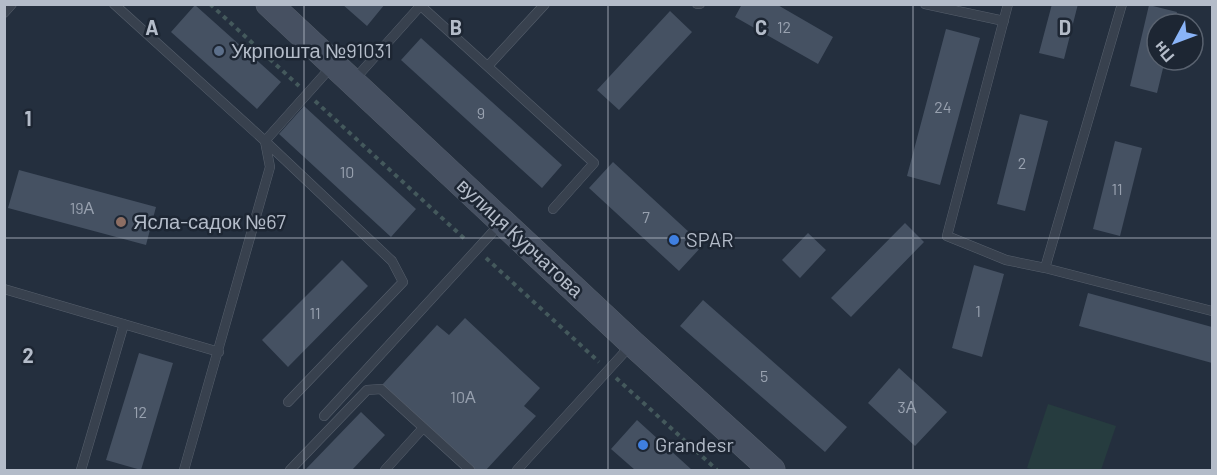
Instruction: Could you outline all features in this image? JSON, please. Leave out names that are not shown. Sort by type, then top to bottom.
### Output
[{"type":"main road","name":"вулиця Курчатова","points":[[269,4],[772,471]]},
{"type":"lane","points":[[4,13],[12,4]]},
{"type":"lane","points":[[114,4],[265,141],[392,261],[403,282],[288,402]]},
{"type":"lane","points":[[488,66],[545,4]]},
{"type":"lane","points":[[925,4],[1004,21]]},
{"type":"lane","points":[[1008,4],[947,236],[1006,260],[1212,311]]},
{"type":"lane","points":[[1045,268],[1122,4]]},
{"type":"lane","points":[[352,82],[422,5],[594,163],[553,209]]},
{"type":"lane","points":[[265,141],[333,64]]},
{"type":"lane","points":[[184,471],[270,167],[265,141]]},
{"type":"lane","points":[[324,416],[502,222]]},
{"type":"lane","points":[[4,289],[219,352]]},
{"type":"lane","points":[[81,471],[124,324]]},
{"type":"lane","points":[[517,471],[633,344]]},
{"type":"lane","points":[[290,471],[367,390],[381,390],[470,471]]},
{"type":"lane","points":[[385,471],[423,428]]},
{"type":"path","points":[[210,4],[717,471]]},
{"type":"green space","points":[[1048,404],[1116,426],[1101,470],[1034,470],[1027,468]]},
{"type":"building","points":[[342,4],[385,4],[367,26]]},
{"type":"building","points":[[742,4],[776,4],[833,37],[818,64],[735,17]]},
{"type":"building","points":[[1052,4],[1078,4],[1064,59],[1039,53]]},
{"type":"building","points":[[195,5],[281,82],[257,109],[171,32]]},
{"type":"building","points":[[1149,5],[1177,12],[1147,12]]},
{"type":"building","points":[[670,11],[692,32],[619,110],[597,90]]},
{"type":"building","points":[[1145,22],[1145,72],[1162,72],[1157,93],[1130,86]]},
{"type":"building","points":[[946,29],[980,38],[940,185],[907,176]]},
{"type":"building","points":[[421,38],[562,165],[542,188],[401,60]]},
{"type":"building","points":[[304,106],[416,209],[391,237],[279,134]]},
{"type":"building","points":[[1020,114],[1048,121],[1025,211],[997,204]]},
{"type":"building","points":[[1115,141],[1142,148],[1120,236],[1093,229]]},
{"type":"building","points":[[613,162],[703,245],[679,271],[589,188]]},
{"type":"building","points":[[19,170],[156,207],[146,245],[8,208]]},
{"type":"building","points":[[905,223],[924,242],[851,317],[831,298]]},
{"type":"building","points":[[808,233],[826,250],[800,278],[782,260]]},
{"type":"building","points":[[342,260],[368,286],[288,367],[262,340]]},
{"type":"building","points":[[974,265],[1004,274],[982,357],[952,348]]},
{"type":"building","points":[[1088,293],[1212,327],[1212,363],[1079,326]]},
{"type":"building","points":[[703,300],[847,427],[825,452],[680,326]]},
{"type":"building","points":[[465,318],[540,388],[524,406],[536,416],[486,470],[474,470],[382,385],[437,325],[449,335]]},
{"type":"building","points":[[139,353],[173,363],[141,470],[106,460]]},
{"type":"building","points":[[899,368],[947,412],[915,446],[868,403]]},
{"type":"building","points":[[361,412],[385,435],[352,470],[305,470]]},
{"type":"building","points":[[637,420],[692,470],[635,470],[611,449]]},
{"type":"place","name":"Укрпошта №91031","points":[[219,51]]},
{"type":"place","name":"Ясла-садок №67","points":[[121,222]]},
{"type":"place","name":"SPAR","points":[[674,240]]},
{"type":"place","name":"Grandesr","points":[[643,445]]}]
